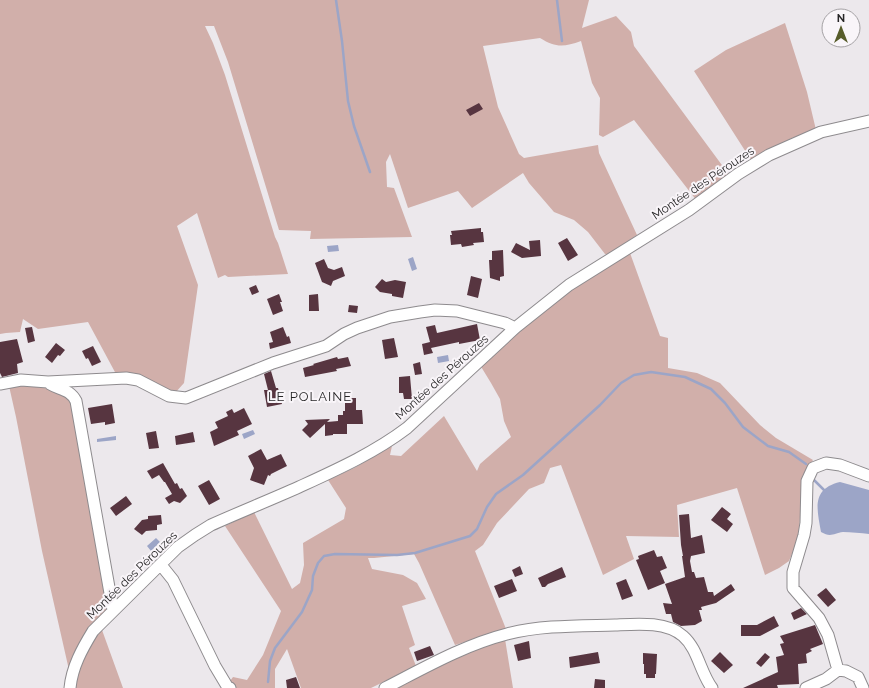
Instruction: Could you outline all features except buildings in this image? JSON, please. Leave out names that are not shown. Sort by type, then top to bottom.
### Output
[{"type":"street","name":"Montée des Pérouzes","points":[[70,688],[75,666],[84,645],[93,631],[178,547],[195,534],[211,525],[329,474],[369,454],[390,441],[407,428],[515,328],[569,285],[690,210],[738,174],[769,155],[821,132],[869,121]]},
{"type":"street","points":[[0,384],[21,380],[48,382],[132,379],[153,387],[169,396],[186,398],[273,363],[326,346],[344,334],[357,328],[405,314],[435,310],[457,311],[504,323],[515,328]]},
{"type":"street","points":[[48,382],[53,386],[68,391],[76,401],[113,610]]},
{"type":"street","points":[[838,670],[828,634],[819,618],[793,588],[794,572],[806,523],[807,480],[813,468],[826,463],[840,464],[869,476]]},
{"type":"street","points":[[161,564],[173,580],[215,666],[227,686],[230,688]]},
{"type":"street","points":[[385,688],[471,646],[491,638],[528,629],[567,626],[644,624],[673,629],[683,636],[691,646],[703,683],[712,688]]},
{"type":"street","points":[[806,688],[826,680],[838,670],[846,671],[858,677],[863,688]]},
{"type":"shaded area","points":[[0,0],[589,0],[582,28],[616,16],[631,32],[634,46],[730,176],[697,201],[634,120],[603,137],[599,135],[600,98],[592,83],[581,41],[560,46],[551,44],[540,38],[483,46],[498,107],[519,154],[524,158],[598,145],[599,153],[637,235],[608,255],[605,254],[588,232],[574,220],[554,212],[529,183],[523,173],[472,208],[458,191],[408,208],[390,154],[386,162],[387,187],[394,188],[412,237],[310,239],[311,231],[279,230],[228,62],[214,26],[205,26],[225,75],[275,237],[288,274],[228,277],[225,275],[218,278],[197,213],[177,226],[198,285],[184,383],[175,393],[116,374],[88,322],[38,329],[23,319],[20,332],[0,334]]},
{"type":"shaded area","points":[[785,23],[807,92],[816,130],[792,138],[751,160],[694,71],[726,50]]},
{"type":"shaded area","points":[[630,253],[660,336],[668,338],[668,368],[697,373],[720,383],[760,425],[776,438],[813,460],[802,477],[799,537],[789,561],[765,575],[737,488],[677,505],[679,537],[626,536],[634,559],[603,575],[561,465],[550,468],[544,483],[529,489],[497,523],[483,545],[475,551],[506,629],[455,645],[414,554],[368,558],[372,569],[403,575],[417,583],[426,599],[402,606],[415,645],[409,648],[416,666],[371,688],[301,688],[287,649],[275,669],[275,688],[236,688],[230,681],[233,677],[247,680],[263,655],[281,611],[225,526],[254,512],[292,589],[300,583],[304,565],[303,543],[344,519],[346,508],[328,480],[354,468],[392,446],[390,455],[401,456],[444,416],[477,471],[480,464],[511,437],[504,421],[500,399],[480,365],[535,315],[570,290]]},
{"type":"shaded area","points":[[19,385],[53,390],[70,399],[105,591],[106,610],[90,628],[69,670],[42,551],[9,386]]},
{"type":"shaded area","points":[[102,630],[123,688],[75,688],[83,656],[96,635]]},
{"type":"shaded area","points":[[505,639],[513,688],[392,688],[470,649]]},
{"type":"water","points":[[338,245],[339,251],[328,252],[327,246]]},
{"type":"water","points":[[413,257],[417,269],[412,271],[408,259]]},
{"type":"water","points":[[448,355],[449,361],[438,363],[437,357]]},
{"type":"water","points":[[253,430],[255,434],[244,439],[242,434]]},
{"type":"water","points":[[116,436],[116,440],[97,442],[97,439]]},
{"type":"water","points":[[840,482],[869,490],[869,534],[843,532],[830,535],[821,532],[818,515],[818,501],[820,495],[831,485]]},
{"type":"water","points":[[156,538],[160,542],[151,551],[147,546]]},
{"type":"waterway","points":[[336,0],[348,101],[354,126],[370,172]]},
{"type":"waterway","points":[[557,0],[562,41]]},
{"type":"waterway","points":[[268,682],[270,661],[275,648],[302,612],[312,590],[313,576],[318,563],[324,556],[335,554],[397,555],[415,553],[470,536],[477,529],[487,507],[496,494],[523,475],[600,405],[621,383],[634,375],[651,372],[685,377],[711,389],[725,403],[743,427],[768,446],[789,452],[806,464]]},
{"type":"waterway","points":[[814,480],[825,491]]},
{"type":"district","name":"LE POLAINE","points":[[310,396]]}]
